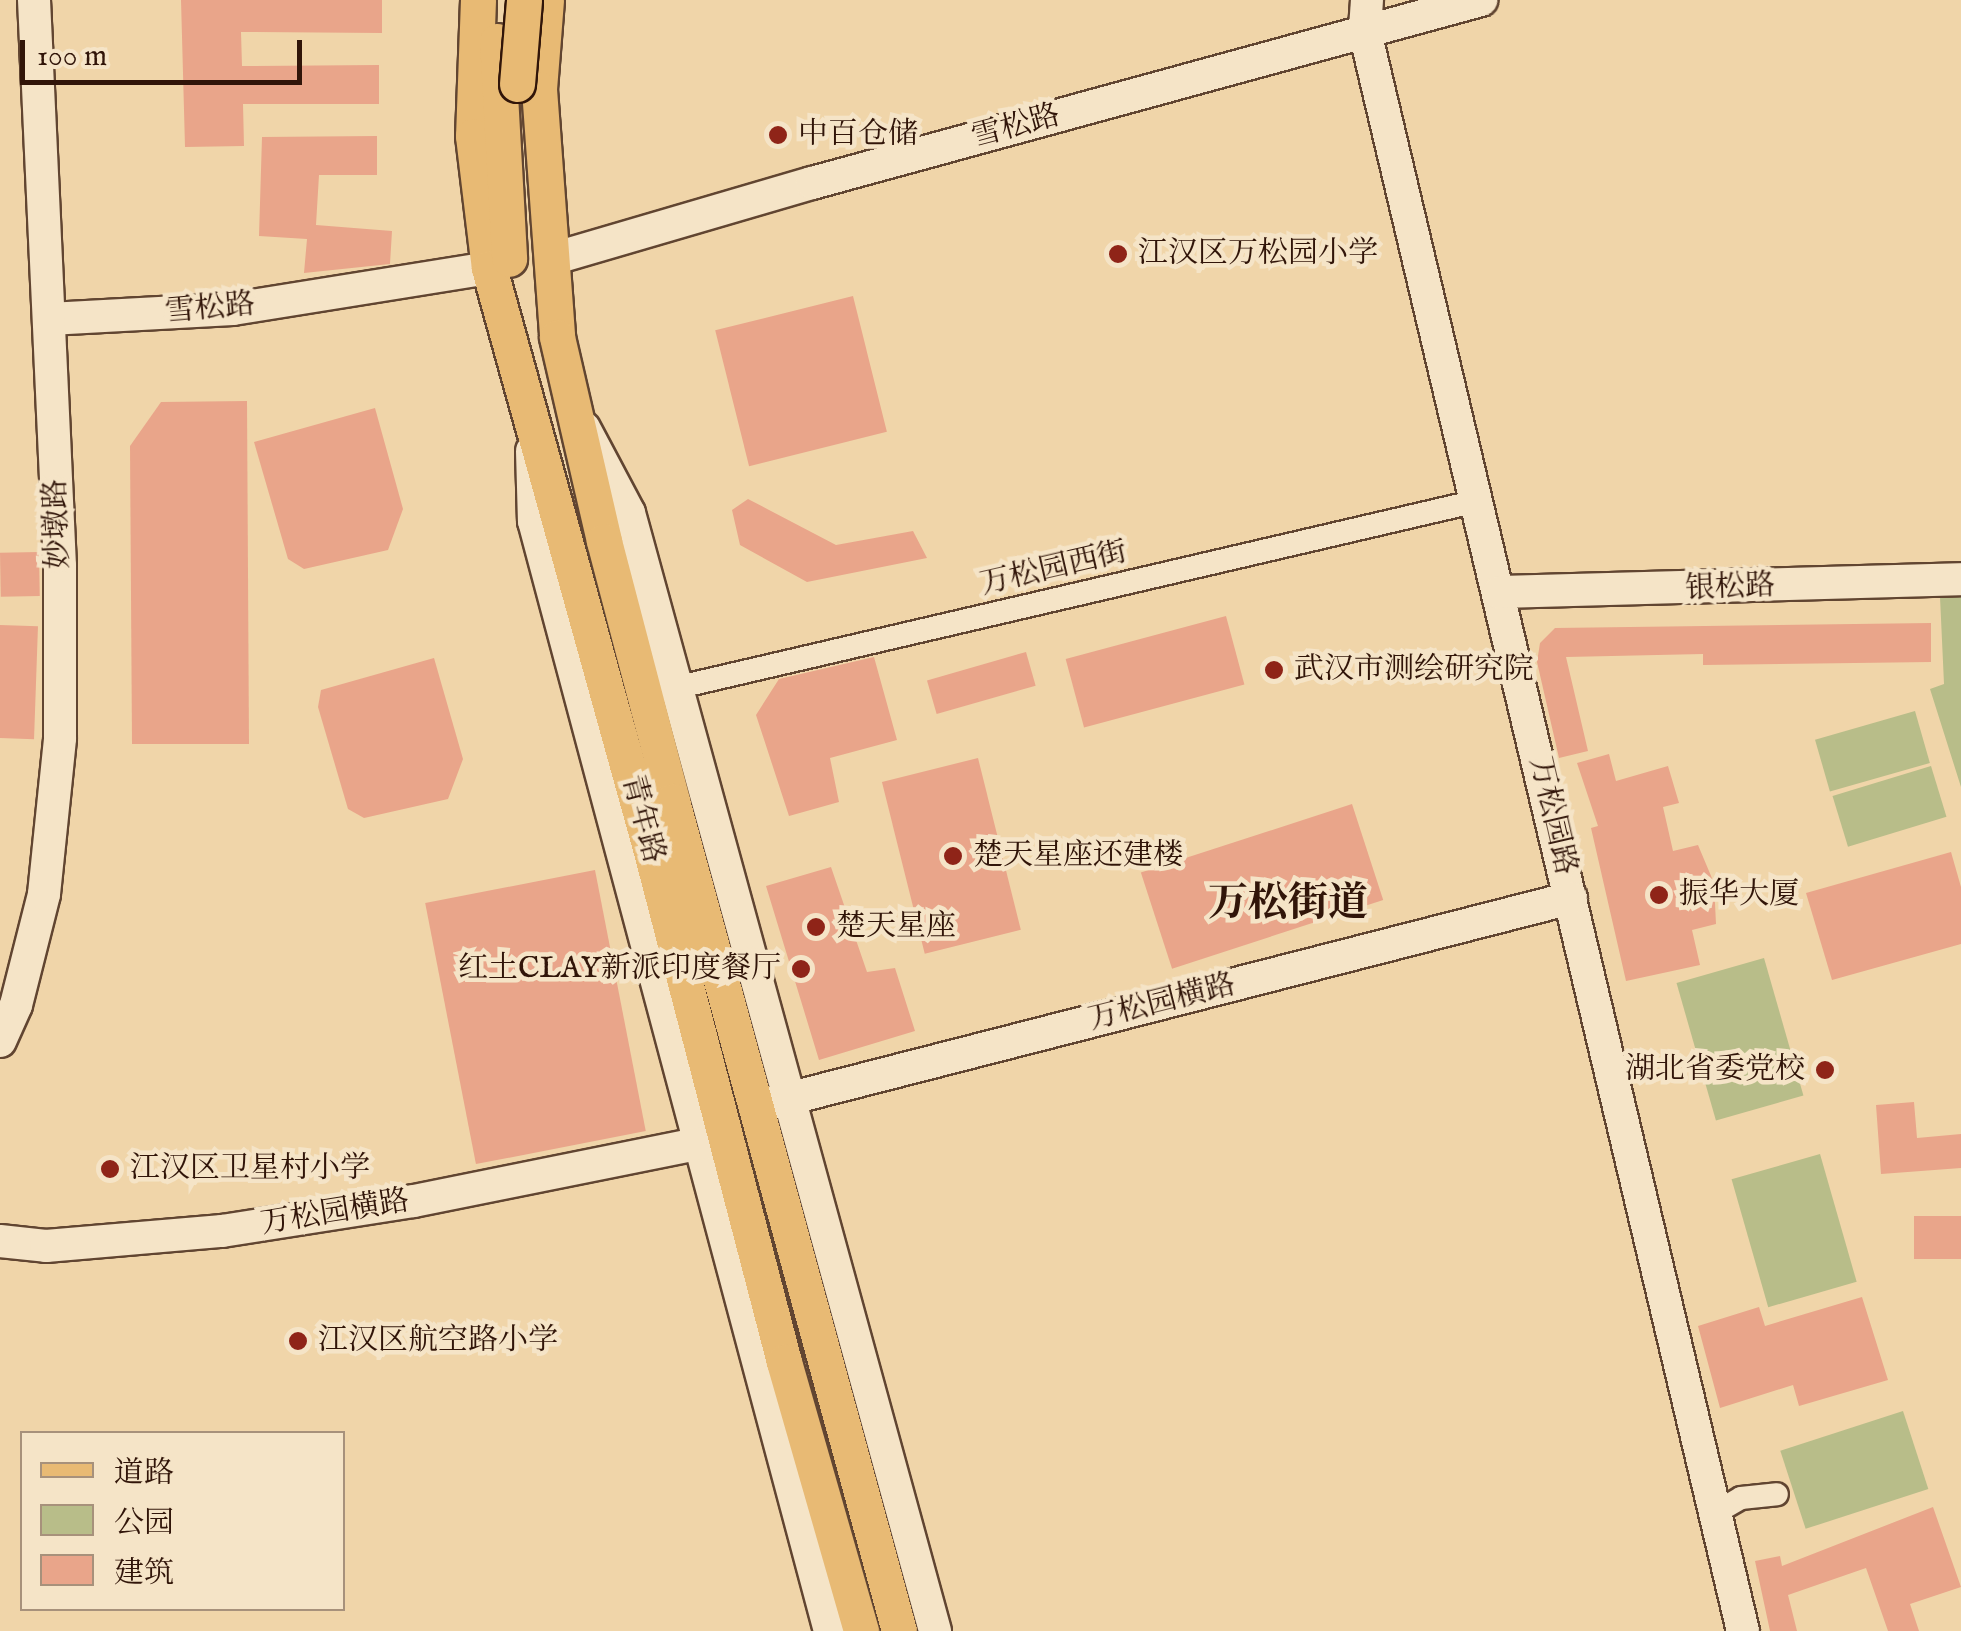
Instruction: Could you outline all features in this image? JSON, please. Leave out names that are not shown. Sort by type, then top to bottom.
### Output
[{"type":"main road","name":"青年路","points":[[478,0],[473,136],[489,268],[656,805],[770,1104],[899,1631]]},
{"type":"main road","points":[[498,0],[507,83],[530,220],[557,337]]},
{"type":"main road","points":[[518,364],[507,83],[524,0]]},
{"type":"main road","name":"青年路","points":[[546,0],[539,89],[557,337],[573,406],[660,691],[656,805],[712,1141],[784,1362],[861,1631]]},
{"type":"street","name":"妙墩路","points":[[0,1041],[16,1005],[44,894],[60,738],[60,566],[34,0]]},
{"type":"street","name":"雪松路","points":[[552,259],[1366,16],[1481,0]]},
{"type":"street","name":"万松园路","points":[[1366,16],[1743,1631]]},
{"type":"street","name":"雪松路","points":[[49,319],[233,309],[489,268]]},
{"type":"street","points":[[531,412],[534,521],[662,1008],[712,1141],[830,1631]]},
{"type":"street","name":"万松园西街","points":[[660,691],[1477,501]]},
{"type":"street","name":"银松路","points":[[1499,592],[1961,579]]},
{"type":"street","points":[[660,691],[756,986],[770,1104],[934,1631]]},
{"type":"street","points":[[656,805],[662,1008]]},
{"type":"street","points":[[656,805],[756,986]]},
{"type":"street","name":"万松园横路","points":[[770,1104],[1571,898]]},
{"type":"street","name":"万松园横路","points":[[0,1241],[46,1246],[222,1230],[414,1201],[712,1141]]},
{"type":"street","points":[[1716,1513],[1741,1498],[1778,1494]]},
{"type":"street","points":[[842,1558],[850,1631]]},
{"type":"green space","points":[[1961,595],[1961,787],[1930,689],[1944,684],[1940,597]]},
{"type":"green space","points":[[1915,711],[1930,763],[1830,792],[1815,740]]},
{"type":"green space","points":[[1931,766],[1946,817],[1848,847],[1833,796]]},
{"type":"green space","points":[[1764,958],[1803,1095],[1716,1121],[1677,983]]},
{"type":"green space","points":[[1820,1154],[1857,1282],[1768,1307],[1732,1179]]},
{"type":"green space","points":[[1903,1411],[1928,1489],[1806,1529],[1780,1451]]},
{"type":"building","points":[[181,0],[382,0],[382,33],[241,32],[242,66],[379,65],[379,104],[243,104],[244,146],[185,147]]},
{"type":"building","points":[[377,136],[377,175],[319,175],[316,225],[392,231],[390,264],[304,273],[307,239],[259,236],[262,137]]},
{"type":"building","points":[[853,296],[887,432],[749,466],[715,330]]},
{"type":"building","points":[[247,401],[249,744],[132,744],[130,446],[161,402]]},
{"type":"building","points":[[375,408],[403,509],[388,550],[304,569],[288,559],[254,442]]},
{"type":"building","points":[[748,499],[836,545],[913,531],[927,558],[807,582],[740,545],[732,510]]},
{"type":"building","points":[[39,552],[40,596],[1,597],[0,553]]},
{"type":"building","points":[[1226,616],[1244,685],[1084,728],[1066,659]]},
{"type":"building","points":[[1931,623],[1931,662],[1703,665],[1703,654],[1566,657],[1588,751],[1559,758],[1537,662],[1540,643],[1555,628]]},
{"type":"building","points":[[0,625],[38,626],[34,739],[0,738]]},
{"type":"building","points":[[1026,652],[1036,686],[937,714],[927,680]]},
{"type":"building","points":[[874,657],[897,740],[830,758],[839,802],[789,816],[756,715],[779,679]]},
{"type":"building","points":[[434,658],[463,759],[448,799],[364,818],[348,809],[318,707],[321,690]]},
{"type":"building","name":"振华大厦","points":[[1609,754],[1616,781],[1668,766],[1679,803],[1663,807],[1673,851],[1698,845],[1714,883],[1716,924],[1692,930],[1700,965],[1626,981],[1591,828],[1598,826],[1577,763]]},
{"type":"building","name":"楚天星座还建楼","points":[[978,758],[1021,930],[925,954],[882,782]]},
{"type":"building","points":[[1352,804],[1383,900],[1172,969],[1141,873]]},
{"type":"building","points":[[1951,852],[1961,887],[1961,944],[1832,980],[1806,893]]},
{"type":"building","name":"楚天星座","points":[[831,867],[867,972],[895,968],[915,1031],[819,1060],[766,886]]},
{"type":"building","points":[[595,870],[646,1131],[476,1164],[425,903]]},
{"type":"building","points":[[1914,1102],[1917,1138],[1961,1134],[1961,1168],[1881,1174],[1876,1105]]},
{"type":"building","points":[[1914,1216],[1961,1216],[1961,1259],[1914,1259]]},
{"type":"building","points":[[1862,1297],[1888,1380],[1799,1406],[1793,1385],[1720,1408],[1698,1326],[1759,1307],[1765,1326]]},
{"type":"building","points":[[1933,1507],[1961,1587],[1910,1604],[1919,1631],[1888,1631],[1866,1568],[1788,1595],[1797,1631],[1770,1631],[1755,1561],[1780,1556],[1782,1566]]},
{"type":"place","name":"中百仓储","points":[[778,135]]},
{"type":"place","name":"江汉区万松园小学","points":[[1118,254]]},
{"type":"place","name":"武汉市测绘研究院","points":[[1274,670]]},
{"type":"place","name":"楚天星座还建楼","points":[[953,856]]},
{"type":"place","name":"振华大厦","points":[[1659,895]]},
{"type":"place","name":"楚天星座","points":[[816,927]]},
{"type":"place","name":"红土CLAY新派印度餐厅","points":[[801,969]]},
{"type":"place","name":"湖北省委党校","points":[[1825,1070]]},
{"type":"place","name":"江汉区卫星村小学","points":[[110,1169]]},
{"type":"place","name":"江汉区航空路小学","points":[[298,1341]]},
{"type":"district","name":"万松街道","points":[[1288,905]]}]
